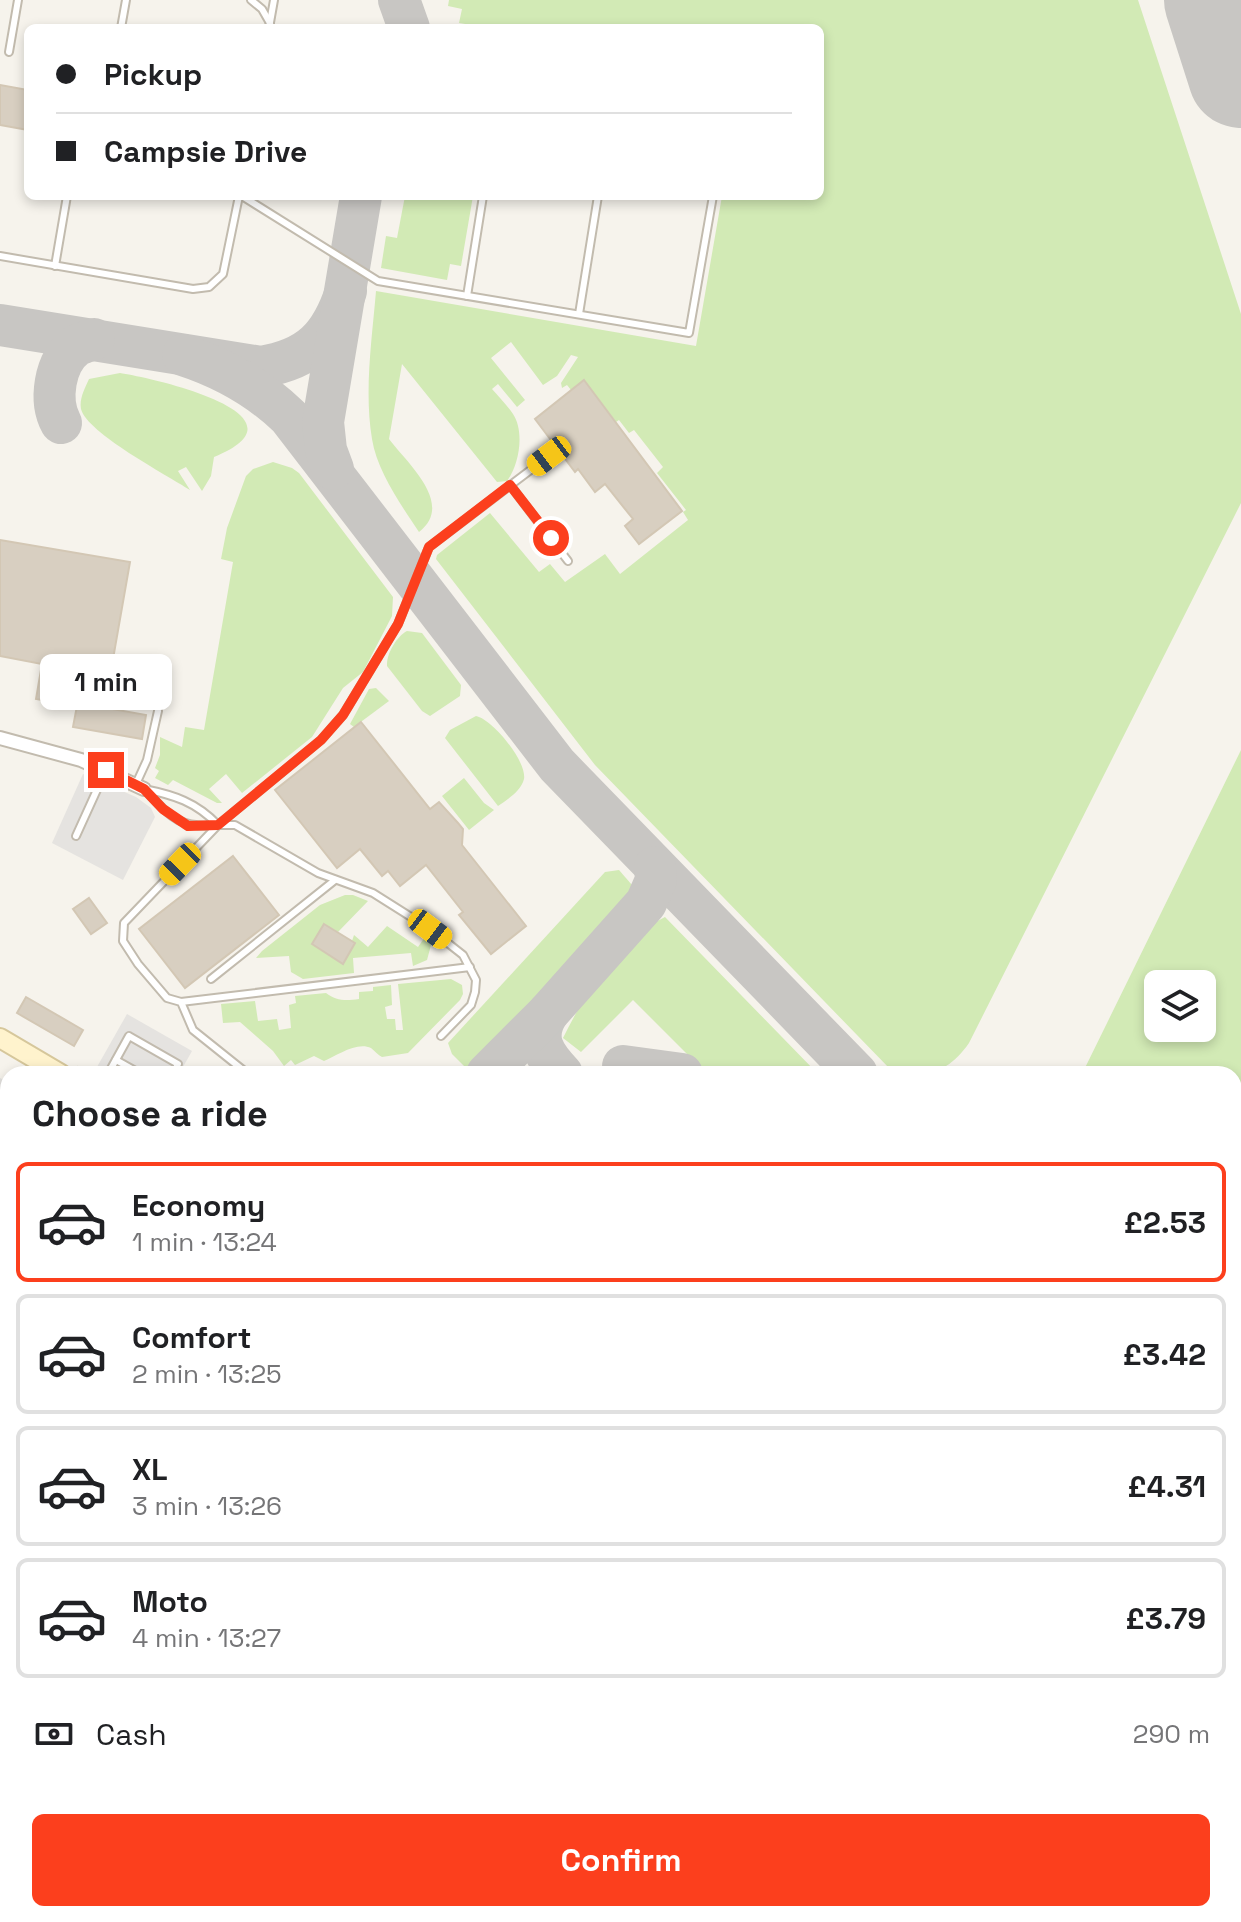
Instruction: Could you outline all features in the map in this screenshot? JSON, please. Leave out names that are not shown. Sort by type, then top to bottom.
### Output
[{"type":"street","points":[[0,738],[36,746],[106,770],[140,787]]},
{"type":"street","points":[[0,1038],[47,1066]]},
{"type":"lane","points":[[9,52],[18,0]]},
{"type":"lane","points":[[122,24],[126,0]]},
{"type":"lane","points":[[251,0],[262,9],[269,24]]},
{"type":"lane","points":[[269,24],[274,0]]},
{"type":"lane","points":[[55,266],[66,200]]},
{"type":"lane","points":[[0,256],[193,289],[209,287],[223,274],[239,200]]},
{"type":"lane","points":[[246,200],[378,281],[689,333],[712,200]]},
{"type":"lane","points":[[467,296],[482,200]]},
{"type":"lane","points":[[579,314],[597,200]]},
{"type":"lane","points":[[470,967],[181,1002],[167,998],[138,964],[123,941],[124,923],[218,825],[321,740],[343,715],[398,624],[429,547],[549,456]]},
{"type":"lane","points":[[510,485],[568,561]]},
{"type":"lane","points":[[140,787],[158,711]]},
{"type":"lane","points":[[76,836],[106,770]]},
{"type":"lane","points":[[140,787],[197,805],[218,825]]},
{"type":"lane","points":[[140,787],[163,809],[188,826],[235,825],[298,862],[335,880],[373,893],[430,929],[463,955],[476,980],[471,1005],[441,1036]]},
{"type":"lane","points":[[211,979],[335,880]]},
{"type":"lane","points":[[181,1002],[193,1030],[238,1066]]},
{"type":"lane","points":[[113,1066],[129,1036],[177,1066]]},
{"type":"lane","points":[[116,1060],[127,1066]]},
{"type":"green space","points":[[449,0],[1138,0],[1241,314],[1241,503],[969,1043],[945,1066],[887,1066],[595,765],[436,559],[490,513],[539,572],[550,564],[565,582],[605,554],[620,574],[688,520],[683,512],[686,510],[657,473],[663,467],[634,430],[629,433],[619,420],[616,422],[584,380],[571,390],[567,385],[562,388],[561,383],[578,357],[571,355],[557,376],[543,385],[511,342],[491,358],[525,400],[517,407],[498,384],[492,389],[517,421],[520,439],[511,474],[507,481],[497,482],[402,364],[389,439],[425,484],[430,497],[432,509],[429,521],[419,532],[391,487],[372,439],[370,365],[376,291],[696,346],[721,200],[824,200],[824,24],[465,24],[459,23],[462,9],[448,6]]},
{"type":"green space","points":[[404,200],[472,200],[461,266],[450,264],[447,280],[381,268],[386,236],[397,238]]},
{"type":"green space","points":[[120,373],[191,391],[238,413],[247,427],[241,442],[214,457],[211,476],[202,491],[186,467],[178,471],[190,490],[112,441],[86,419],[81,401],[89,379]]},
{"type":"green space","points":[[273,462],[299,473],[393,597],[392,616],[363,672],[343,688],[312,737],[242,793],[226,774],[209,789],[222,803],[217,803],[173,780],[168,785],[155,778],[159,771],[155,768],[160,755],[160,737],[182,747],[185,727],[204,730],[233,562],[221,559],[227,528],[246,476],[253,469]]},
{"type":"green space","points":[[407,631],[422,633],[461,685],[460,696],[430,716],[422,711],[387,666],[393,646]]},
{"type":"green space","points":[[376,688],[389,701],[354,727],[350,724],[369,689]]},
{"type":"green space","points":[[476,716],[491,725],[507,742],[523,771],[524,779],[520,787],[498,806],[445,738],[450,730]]},
{"type":"green space","points":[[1241,750],[1241,1066],[1086,1066]]},
{"type":"green space","points":[[464,778],[484,803],[494,810],[469,830],[442,796]]},
{"type":"green space","points":[[619,870],[632,885],[624,906],[481,1066],[464,1066],[452,1054],[448,1043],[605,872]]},
{"type":"green space","points":[[345,895],[368,901],[338,932],[324,924],[312,944],[343,963],[355,944],[352,941],[354,935],[368,947],[387,926],[418,947],[425,937],[431,945],[427,960],[413,966],[411,953],[353,958],[354,973],[303,979],[291,972],[289,956],[256,958],[320,905]]},
{"type":"green space","points":[[665,917],[810,1066],[699,1066],[633,1000],[581,1052],[563,1038],[605,969],[632,939]]},
{"type":"green space","points":[[451,979],[462,985],[460,1000],[408,1053],[382,1057],[371,1048],[359,1046],[324,1061],[314,1056],[295,1065],[291,1060],[284,1066],[273,1051],[240,1022],[223,1023],[221,1004],[255,1001],[258,1021],[277,1019],[279,1030],[291,1028],[289,1005],[296,1003],[295,996],[326,993],[337,999],[354,1000],[359,999],[359,992],[391,985],[392,1005],[385,1007],[387,1019],[395,1019],[396,1030],[403,1030],[398,984]]},
{"type":"shaded area","points":[[83,774],[136,797],[151,808],[155,817],[123,880],[52,843]]},
{"type":"shaded area","points":[[127,1014],[192,1051],[184,1066],[98,1066]]},
{"type":"building","points":[[0,85],[24,89],[24,129],[0,125]]},
{"type":"building","points":[[584,380],[682,511],[639,544],[625,526],[633,519],[605,484],[595,492],[578,469],[575,472],[535,419]]},
{"type":"building","points":[[0,540],[130,562],[110,676],[106,675],[101,707],[146,715],[142,739],[73,727],[77,706],[36,699],[42,664],[0,656]]},
{"type":"building","points":[[361,722],[430,809],[439,802],[463,829],[462,845],[526,926],[491,954],[459,915],[463,912],[426,865],[400,886],[388,871],[382,876],[360,849],[337,868],[275,790]]},
{"type":"building","points":[[233,856],[279,915],[185,988],[139,929]]},
{"type":"building","points":[[89,898],[107,923],[91,934],[73,909]]},
{"type":"building","points":[[324,924],[355,943],[343,964],[312,944]]},
{"type":"building","points":[[26,997],[83,1030],[74,1046],[17,1013]]},
{"type":"taxiway","points":[[399,0],[408,24]]},
{"type":"taxiway","points":[[1212,0],[1228,36]]},
{"type":"taxiway","points":[[333,469],[326,450],[323,422],[360,200]]},
{"type":"taxiway","points":[[0,325],[261,367],[293,358],[316,343],[333,321],[346,291]]},
{"type":"taxiway","points":[[61,423],[55,404],[58,372],[76,346],[94,339]]},
{"type":"taxiway","points":[[183,355],[239,380],[265,396],[289,417],[557,765],[849,1066]]},
{"type":"taxiway","points":[[495,1066],[548,1013],[646,903],[656,880],[655,867]]},
{"type":"taxiway","points":[[548,1013],[541,1030],[542,1046],[555,1066]]},
{"type":"runway","points":[[1217,0],[1241,75]]},
{"type":"route","points":[[106,770],[144,789],[163,809],[188,826],[218,825],[321,740],[343,715],[398,624],[429,547],[510,485],[551,538]]}]
